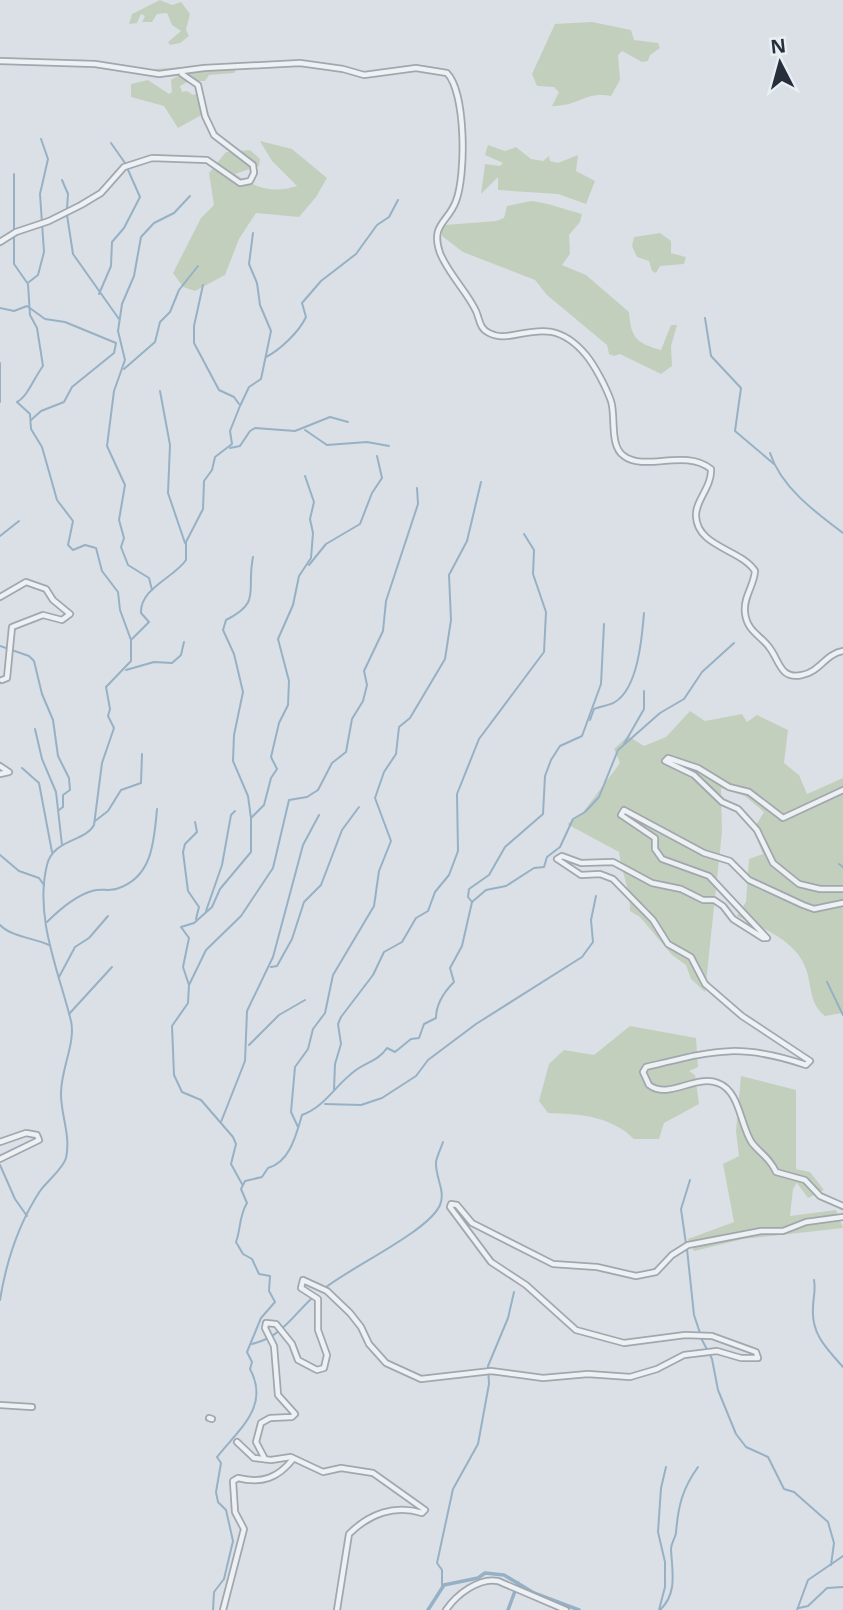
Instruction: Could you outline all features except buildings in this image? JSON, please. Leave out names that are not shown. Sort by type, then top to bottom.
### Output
[{"type":"street","points":[[0,61],[95,64],[150,74],[300,63],[364,75],[416,68],[447,73],[457,87],[461,106],[461,161],[457,200],[438,227],[439,250],[447,270],[476,312],[485,332],[507,336],[532,330],[551,331],[587,356],[611,403],[617,447],[625,457],[638,461],[679,459],[711,469],[706,494],[697,508],[697,522],[712,542],[742,556],[755,571],[746,597],[746,618],[752,631],[770,649],[780,669],[792,676],[809,674],[829,655],[843,651]]},
{"type":"street","points":[[195,82],[204,68]]},
{"type":"street","points":[[0,242],[80,205],[101,193],[124,167],[152,158],[207,160],[240,183],[250,181],[254,173],[253,165],[214,135],[195,82],[181,73]]},
{"type":"street","points":[[507,336],[513,328]]},
{"type":"street","points":[[0,597],[26,582],[46,589],[53,600],[70,614],[62,620],[38,616],[12,626],[8,678],[1,682]]},
{"type":"street","points":[[843,790],[783,818],[749,792],[729,787],[698,768],[668,758],[665,761],[694,775],[722,802],[738,809],[757,830],[773,863],[799,884],[820,889],[843,889]]},
{"type":"street","points":[[0,766],[9,772],[0,774]]},
{"type":"street","points":[[843,903],[814,909],[803,905],[749,880],[730,861],[704,853],[624,810],[621,815],[655,838],[655,849],[662,859],[709,876],[766,938],[763,939],[733,919],[720,903],[652,883],[613,862],[580,863],[562,856],[557,859],[581,875],[600,874],[613,879],[653,920],[668,944],[691,957],[705,984],[742,1016],[810,1061],[806,1065],[757,1052],[711,1051],[646,1067],[643,1072],[645,1081],[652,1088],[665,1090],[686,1084],[719,1083],[730,1091],[749,1137],[768,1156],[776,1172],[805,1180],[820,1196],[843,1206]]},
{"type":"street","points":[[0,1142],[26,1133],[37,1135],[39,1140],[0,1158]]},
{"type":"street","points":[[265,1459],[256,1443],[261,1423],[270,1418],[292,1418],[295,1414],[278,1395],[274,1346],[265,1328],[266,1323],[276,1324],[292,1344],[298,1360],[317,1370],[324,1368],[327,1360],[318,1330],[318,1299],[301,1288],[303,1280],[322,1287],[350,1313],[362,1327],[369,1344],[386,1363],[421,1379],[491,1371],[543,1378],[588,1374],[630,1377],[657,1369],[684,1355],[717,1350],[741,1358],[758,1358],[756,1352],[712,1336],[685,1335],[624,1343],[576,1330],[526,1285],[491,1262],[450,1207],[451,1204],[457,1205],[472,1223],[553,1264],[597,1267],[636,1276],[656,1272],[672,1255],[688,1245],[761,1231],[783,1231],[806,1222],[843,1217]]},
{"type":"street","points":[[0,1405],[32,1407]]},
{"type":"street","points":[[237,1442],[249,1455],[265,1459],[290,1457],[323,1472],[341,1468],[381,1477],[425,1510],[422,1513],[405,1509],[380,1512],[349,1534],[337,1610]]},
{"type":"street","points":[[223,1610],[244,1529],[235,1512],[233,1481],[238,1478],[274,1478],[293,1459]]},
{"type":"street","points":[[446,1610],[453,1600],[488,1579],[566,1610]]},
{"type":"green space","points":[[160,0],[172,5],[181,2],[190,14],[186,30],[189,36],[180,43],[170,45],[168,42],[181,31],[172,25],[167,13],[157,14],[152,22],[142,22],[145,16],[141,14],[137,23],[129,24],[132,14]]},
{"type":"green space","points":[[592,22],[631,30],[634,40],[658,43],[660,48],[650,55],[648,61],[642,62],[622,51],[618,55],[620,80],[611,96],[595,95],[569,104],[552,106],[559,92],[554,87],[537,86],[532,74],[555,24]]},
{"type":"green space","points":[[240,63],[234,73],[209,75],[205,81],[189,81],[180,86],[182,92],[187,91],[193,95],[203,92],[207,112],[178,128],[164,106],[131,97],[131,84],[148,80],[169,94],[172,92],[171,80],[178,76],[159,78],[155,69]]},
{"type":"green space","points":[[260,141],[292,149],[327,178],[316,197],[299,217],[256,213],[239,239],[225,275],[195,291],[183,287],[173,273],[201,218],[214,205],[209,173],[226,152],[250,150],[260,159],[259,166],[235,174],[250,183],[272,189],[297,186],[272,161]]},
{"type":"green space","points":[[488,145],[505,151],[516,147],[531,159],[543,161],[549,156],[550,161],[558,163],[578,155],[576,171],[595,181],[586,204],[558,194],[498,190],[498,177],[481,194],[485,164],[500,166],[503,163],[485,155]]},
{"type":"green space","points":[[531,201],[582,214],[580,222],[569,235],[570,254],[562,265],[586,275],[629,312],[633,334],[640,342],[661,350],[671,325],[677,325],[671,346],[672,366],[661,374],[620,354],[609,354],[607,345],[547,295],[535,280],[463,252],[442,236],[442,228],[445,225],[496,221],[504,218],[507,206]]},
{"type":"green space","points":[[660,233],[671,241],[671,253],[686,257],[684,264],[660,266],[656,273],[652,271],[649,261],[637,257],[632,246],[634,237]]},
{"type":"green space","points":[[690,711],[705,721],[742,714],[747,722],[757,715],[788,730],[784,763],[799,775],[807,794],[843,778],[843,1013],[825,1016],[814,1002],[807,972],[796,952],[779,937],[737,916],[746,902],[749,859],[763,854],[753,830],[764,812],[745,796],[721,788],[722,832],[705,992],[691,979],[686,965],[672,955],[640,917],[630,911],[619,852],[567,824],[581,815],[620,763],[614,749],[628,736],[644,746],[666,737]]},
{"type":"green space","points":[[630,1026],[696,1038],[698,1067],[689,1071],[695,1075],[699,1104],[664,1123],[659,1139],[634,1139],[605,1121],[572,1114],[548,1113],[539,1101],[549,1064],[564,1050],[594,1055]]},
{"type":"green space","points":[[741,1076],[796,1090],[796,1169],[810,1172],[824,1190],[808,1198],[797,1183],[793,1189],[790,1216],[836,1210],[843,1228],[743,1239],[694,1251],[688,1239],[734,1222],[723,1164],[739,1156],[736,1131]]},
{"type":"waterway","points":[[29,282],[38,275],[44,252],[40,194],[48,159],[41,139]]},
{"type":"waterway","points":[[99,294],[111,266],[112,242],[124,228],[140,197],[125,163],[111,143]]},
{"type":"waterway","points":[[14,174],[14,264],[28,284],[30,315],[37,328],[43,366],[28,391],[17,402],[30,414],[31,429],[42,447],[57,500],[73,521],[68,545],[73,550],[85,545],[96,548],[102,571],[118,592],[120,610],[131,640]]},
{"type":"waterway","points":[[62,180],[68,194],[67,209]]},
{"type":"waterway","points":[[152,590],[149,578],[128,565],[121,547],[124,538],[119,520],[125,485],[107,446],[114,391],[125,360],[118,331],[122,304],[134,276],[141,237],[154,223],[174,213],[190,196]]},
{"type":"waterway","points":[[266,357],[299,329],[306,317],[302,303],[321,281],[356,254],[377,225],[389,217],[398,200]]},
{"type":"waterway","points":[[67,215],[73,254],[119,319]]},
{"type":"waterway","points":[[0,1300],[10,1258],[32,1203],[64,1162],[67,1150],[61,1086],[72,1030],[46,924],[44,885],[47,865],[56,850],[84,835],[94,825],[102,763],[114,728],[108,716],[110,709],[106,687],[131,661],[131,640],[149,622],[141,613],[146,597],[186,560],[186,542],[203,509],[204,481],[212,470],[215,457],[232,444],[230,431],[249,387],[261,379],[271,331],[260,305],[257,283],[249,264],[253,233]]},
{"type":"waterway","points":[[124,369],[155,342],[160,322],[170,312],[179,290],[198,266]]},
{"type":"waterway","points":[[203,285],[194,326],[194,343],[219,390],[234,397],[239,404]]},
{"type":"waterway","points":[[0,308],[14,311],[27,306],[45,319],[65,322],[116,343],[114,353],[72,387],[64,402],[41,411],[31,420]]},
{"type":"waterway","points":[[705,318],[711,356],[741,388],[735,431],[774,464]]},
{"type":"waterway","points":[[0,363],[0,402]]},
{"type":"waterway","points":[[160,391],[170,445],[168,493],[185,543]]},
{"type":"waterway","points":[[230,448],[240,446],[255,428],[295,431],[330,417],[348,422]]},
{"type":"waterway","points":[[305,430],[327,445],[367,442],[389,446]]},
{"type":"waterway","points":[[770,453],[791,488],[843,533]]},
{"type":"waterway","points":[[309,565],[326,544],[360,524],[372,493],[382,478],[377,456]]},
{"type":"waterway","points":[[242,1184],[231,1164],[236,1144],[233,1137],[201,1100],[182,1092],[174,1075],[172,1026],[188,1003],[189,985],[183,967],[189,938],[181,927],[194,923],[212,907],[220,889],[251,852],[251,818],[264,805],[271,778],[277,769],[271,757],[279,723],[288,705],[289,681],[278,639],[293,605],[299,576],[311,558],[313,533],[310,519],[314,502],[305,476]]},
{"type":"waterway","points":[[298,1127],[291,1112],[295,1067],[308,1049],[313,1029],[325,1013],[333,975],[374,906],[379,871],[391,841],[375,798],[384,772],[396,754],[399,727],[410,718],[445,659],[451,620],[449,575],[467,541],[481,482]]},
{"type":"waterway","points":[[189,985],[206,950],[241,916],[273,868],[289,800],[307,797],[318,790],[332,763],[346,752],[352,719],[363,701],[367,685],[364,671],[383,631],[386,601],[418,504],[417,488]]},
{"type":"waterway","points":[[0,536],[19,521]]},
{"type":"waterway","points":[[334,1090],[335,1064],[341,1044],[338,1024],[341,1017],[373,975],[384,952],[402,942],[416,918],[428,911],[435,892],[449,875],[458,851],[457,794],[479,739],[544,652],[546,612],[533,574],[534,550],[524,534]]},
{"type":"waterway","points":[[251,818],[248,796],[233,761],[234,735],[243,692],[234,654],[223,630],[226,620],[237,614],[249,601],[253,557]]},
{"type":"waterway","points":[[590,720],[594,709],[615,702],[629,686],[637,662],[644,613]]},
{"type":"waterway","points":[[472,902],[468,897],[469,889],[489,875],[505,847],[543,814],[545,776],[560,746],[582,736],[601,684],[604,624]]},
{"type":"waterway","points":[[126,670],[154,662],[172,663],[181,655],[184,642]]},
{"type":"waterway","points":[[213,1610],[214,1592],[224,1579],[233,1541],[226,1510],[218,1502],[216,1492],[221,1463],[217,1457],[250,1416],[257,1394],[250,1369],[252,1362],[247,1352],[261,1318],[275,1302],[269,1291],[270,1276],[259,1274],[252,1259],[243,1254],[236,1242],[247,1203],[241,1189],[245,1181],[262,1177],[268,1168],[282,1160],[291,1147],[302,1115],[318,1106],[349,1076],[377,1058],[387,1048],[395,1052],[411,1039],[419,1038],[424,1024],[436,1018],[441,998],[454,982],[450,968],[462,946],[472,902],[486,890],[506,886],[534,868],[544,867],[547,857],[560,847],[573,819],[585,812],[599,797],[618,750],[660,713],[684,699],[702,672],[734,643]]},
{"type":"waterway","points":[[0,646],[29,656],[34,661],[42,694],[53,720],[58,756],[69,778],[70,790],[63,795],[63,807],[59,810]]},
{"type":"waterway","points":[[624,744],[644,709],[644,691]]},
{"type":"waterway","points":[[35,729],[42,759],[56,792],[62,845]]},
{"type":"waterway","points":[[95,821],[108,811],[121,790],[141,783],[142,754]]},
{"type":"waterway","points":[[22,768],[39,783],[52,852]]},
{"type":"waterway","points":[[271,967],[277,966],[292,939],[304,902],[321,885],[342,830],[359,807]]},
{"type":"waterway","points":[[47,922],[79,896],[95,890],[116,889],[139,875],[150,856],[157,809]]},
{"type":"waterway","points":[[206,911],[222,865],[231,815],[235,811]]},
{"type":"waterway","points":[[221,1122],[245,1061],[247,1011],[273,957],[303,845],[319,815]]},
{"type":"waterway","points":[[195,822],[197,832],[185,844],[183,852],[188,891],[199,907],[196,919]]},
{"type":"waterway","points":[[0,855],[19,871],[39,878],[44,885]]},
{"type":"waterway","points":[[839,864],[843,867]]},
{"type":"waterway","points":[[325,1104],[361,1105],[382,1098],[416,1076],[428,1060],[476,1024],[582,957],[593,942],[591,920],[596,896]]},
{"type":"waterway","points":[[59,977],[75,947],[89,938],[108,916]]},
{"type":"waterway","points":[[0,925],[17,935],[49,945]]},
{"type":"waterway","points":[[69,1014],[112,967]]},
{"type":"waterway","points":[[827,982],[843,1015]]},
{"type":"waterway","points":[[249,1045],[279,1015],[305,1000]]},
{"type":"waterway","points":[[325,1288],[406,1237],[433,1215],[442,1200],[436,1162],[443,1142]]},
{"type":"waterway","points":[[0,1165],[15,1199],[27,1216]]},
{"type":"waterway","points":[[686,1244],[681,1209],[690,1180]]},
{"type":"waterway","points":[[687,1249],[694,1315],[700,1333]]},
{"type":"waterway","points":[[814,1280],[813,1317],[817,1333],[843,1367]]},
{"type":"waterway","points":[[442,1587],[442,1570],[437,1563],[453,1489],[478,1444],[489,1384],[488,1366],[508,1318],[514,1292]]},
{"type":"waterway","points":[[252,1344],[278,1332],[312,1298]]},
{"type":"waterway","points":[[701,1338],[712,1359],[718,1390],[736,1434],[746,1447],[768,1457],[784,1489],[794,1492],[828,1522],[834,1543],[831,1565]]},
{"type":"waterway","points":[[659,1610],[665,1587],[665,1562],[658,1532],[661,1488],[666,1467]]},
{"type":"waterway","points":[[660,1610],[672,1589],[671,1547],[680,1506],[688,1483],[698,1467]]},
{"type":"waterway","points":[[797,1610],[808,1580],[843,1556]]},
{"type":"waterway","points":[[428,1610],[444,1585],[478,1578],[485,1573],[504,1575],[534,1593],[579,1610]]},
{"type":"waterway","points":[[508,1610],[518,1583]]},
{"type":"waterway","points":[[799,1608],[808,1606],[827,1588],[843,1587]]}]
